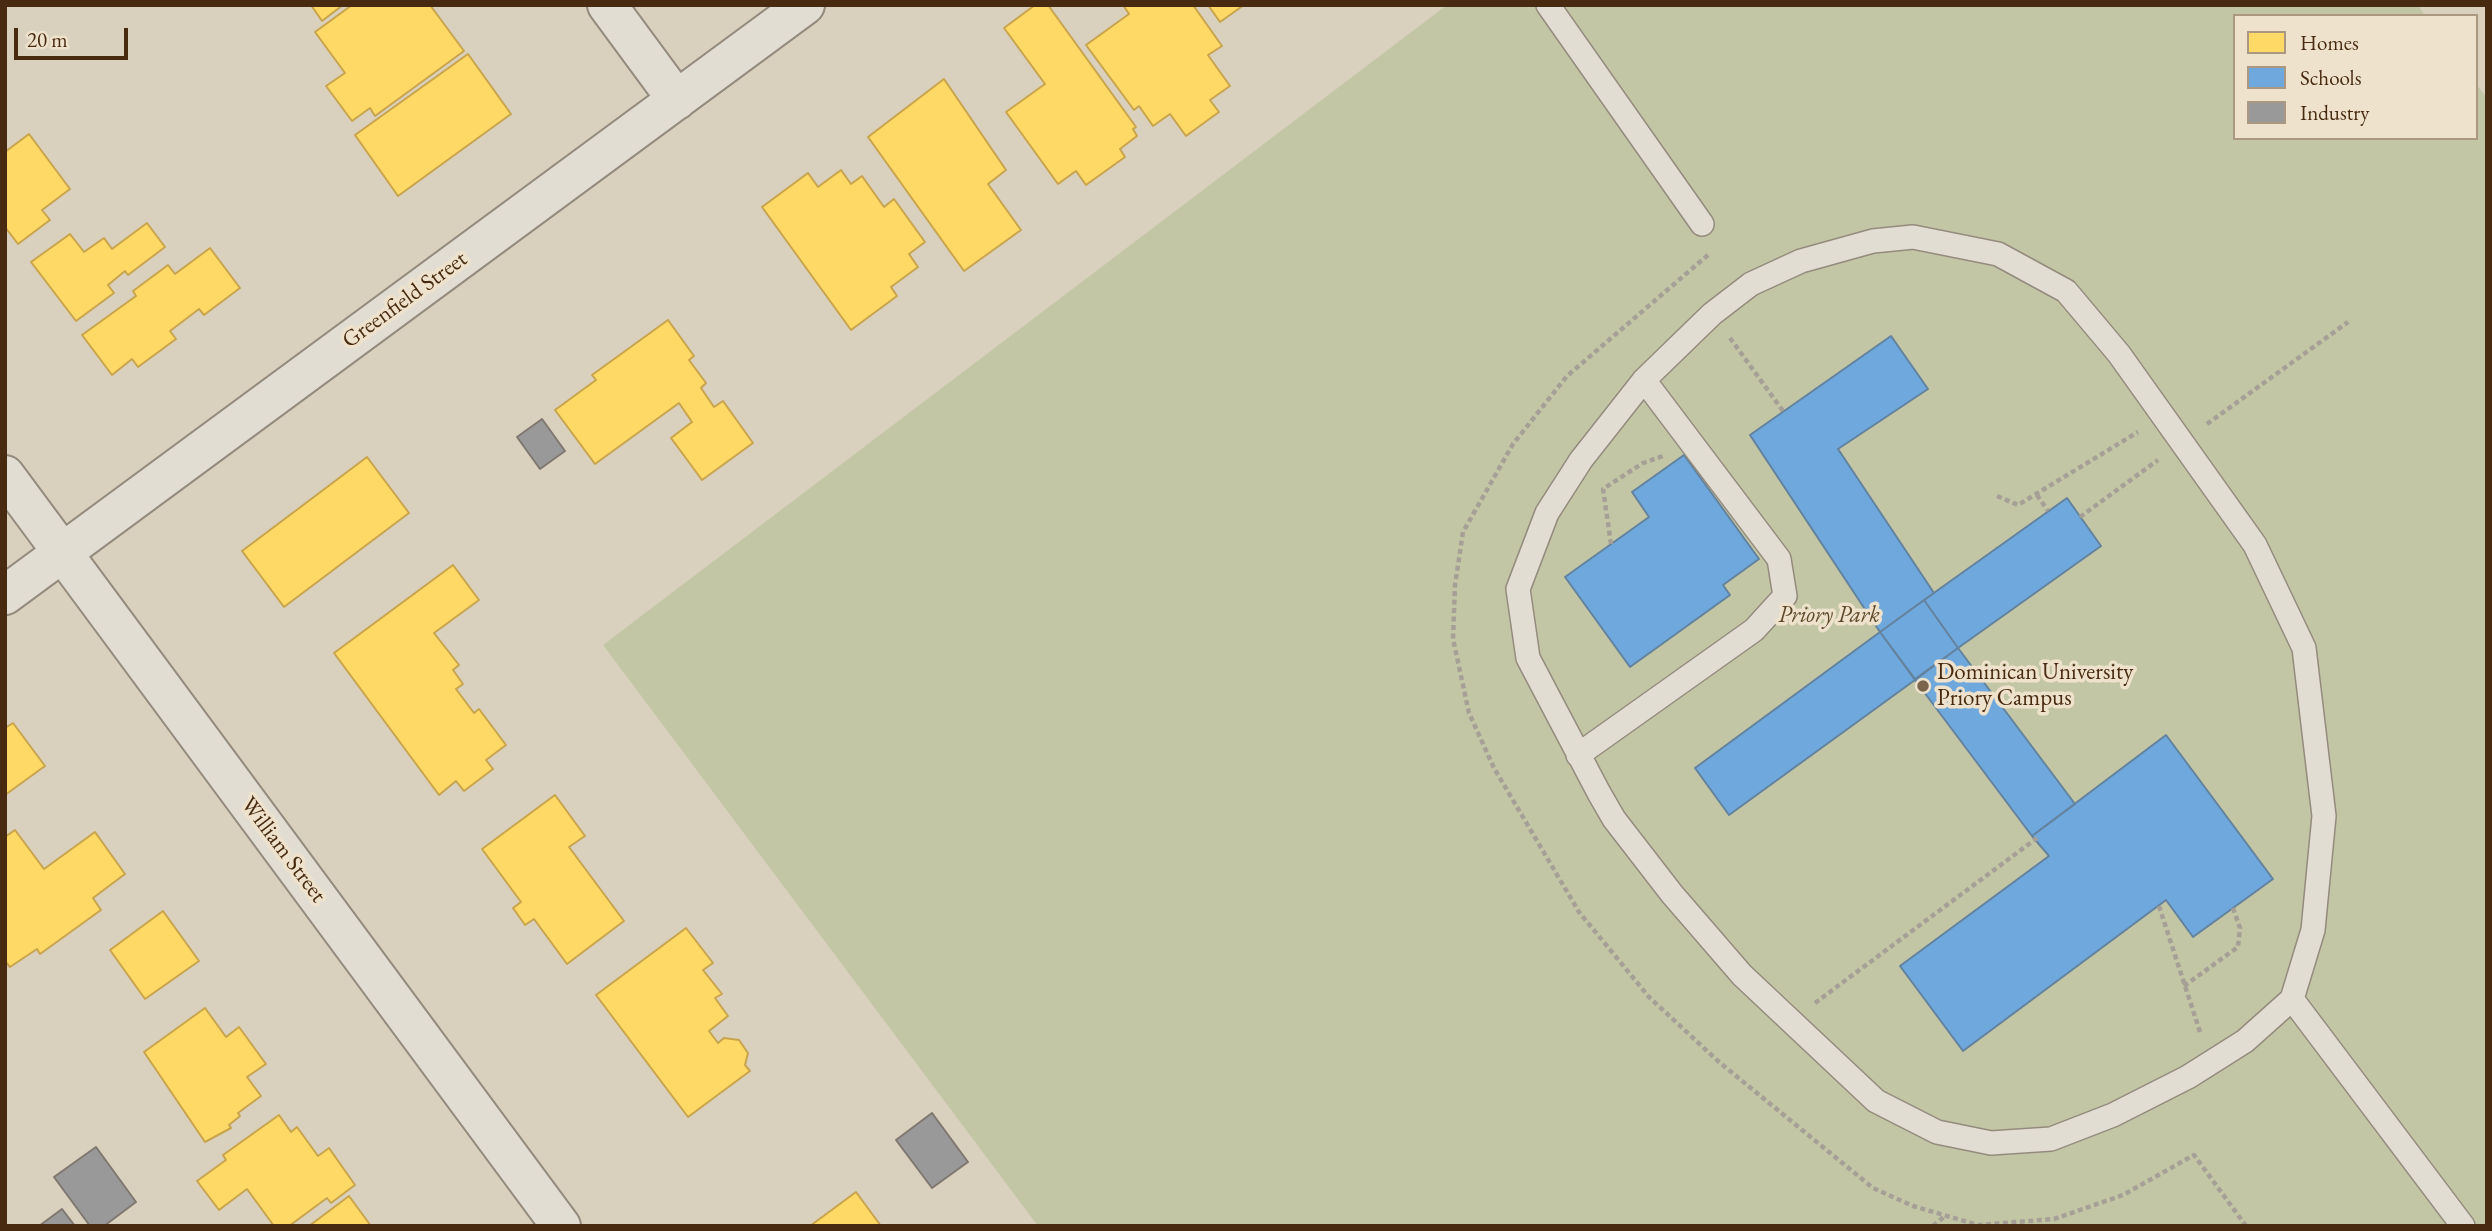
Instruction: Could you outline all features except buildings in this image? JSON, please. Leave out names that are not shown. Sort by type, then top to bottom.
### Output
[{"type":"street","points":[[607,5],[677,100]]},
{"type":"street","name":"Greenfield Street","points":[[5,595],[805,5]]},
{"type":"street","name":"William Street","points":[[5,475],[561,1226]]},
{"type":"lane","points":[[1548,5],[1702,224]]},
{"type":"lane","points":[[1913,237],[1997,254],[2066,291],[2119,354],[2255,545],[2304,648],[2324,816],[2313,930],[2292,999],[2245,1041],[2113,1115],[2051,1139],[1991,1143],[1937,1132],[1876,1101],[1742,975],[1672,894],[1614,819],[1528,658],[1518,589],[1547,513],[1581,460],[1644,380],[1712,314],[1751,284],[1801,261],[1873,241],[1913,237]]},
{"type":"lane","points":[[1578,755],[1754,630],[1785,596],[1779,559],[1644,380]]},
{"type":"lane","points":[[2292,999],[2463,1226]]},
{"type":"path","points":[[1702,224],[1708,255],[1567,376],[1513,444],[1464,532],[1455,585],[1453,639],[1469,713],[1507,792],[1579,912],[1649,998],[1719,1062],[1873,1188],[1913,1206],[1978,1225],[2019,1224],[2054,1219],[2123,1195],[2193,1155],[2245,1226]]},
{"type":"path","points":[[1712,314],[1783,411]]},
{"type":"path","points":[[2080,517],[2348,322]]},
{"type":"path","points":[[1997,496],[2018,505],[2163,417]]},
{"type":"path","points":[[1611,544],[1603,489],[1643,463],[1671,453],[1691,441]]},
{"type":"path","points":[[2037,495],[2048,511]]},
{"type":"path","points":[[1791,1021],[2036,838]]},
{"type":"path","points":[[2159,906],[2210,1063]]},
{"type":"path","points":[[2184,986],[2238,947],[2241,928],[2233,908]]},
{"type":"path","points":[[1933,1226],[1946,1216]]},
{"type":"green space","name":"Priory Park","points":[[1447,5],[2418,5],[2424,14],[2233,14],[2233,140],[2478,140],[2478,87],[2487,98],[2487,1226],[1038,1226],[603,645]]},
{"type":"place","name":"Dominican University Priory Campus","points":[[1923,686]]}]
